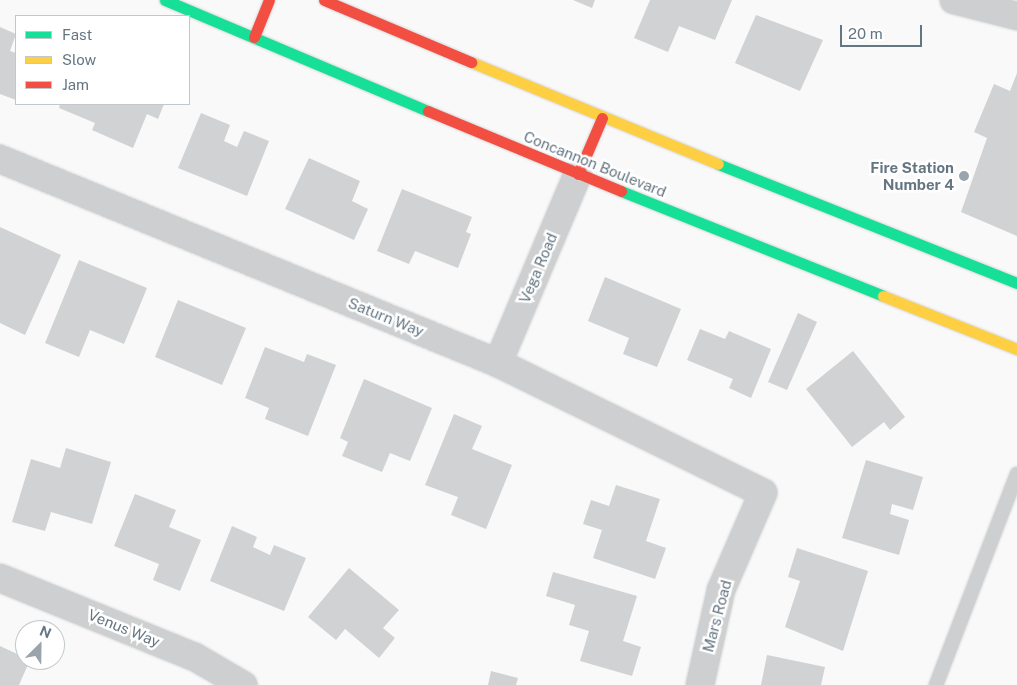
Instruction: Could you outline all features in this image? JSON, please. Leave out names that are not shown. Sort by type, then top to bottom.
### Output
[{"type":"main road","name":"Concannon Boulevard","points":[[165,0],[578,174],[1017,349]]},
{"type":"main road","points":[[254,37],[269,0]]},
{"type":"main road","points":[[324,0],[602,118],[1017,283]]},
{"type":"main road","points":[[578,174],[602,118]]},
{"type":"street","points":[[954,0],[1017,16]]},
{"type":"street","name":"Saturn Way","points":[[0,159],[498,363],[764,493]]},
{"type":"street","name":"Vega Road","points":[[498,363],[578,174]]},
{"type":"street","name":"Mars Road","points":[[700,685],[721,590],[764,493]]},
{"type":"street","name":"Venus Way","points":[[0,578],[195,657],[244,685]]},
{"type":"lane","points":[[936,685],[1017,474]]},
{"type":"building","points":[[573,0],[595,0],[592,8]]},
{"type":"building","points":[[650,0],[732,0],[715,40],[679,26],[668,52],[634,38]]},
{"type":"building","points":[[756,15],[823,40],[800,91],[735,63]]},
{"type":"building","points":[[0,27],[15,34],[10,51],[15,53],[15,100],[0,94]]},
{"type":"building","points":[[1017,73],[1017,236],[961,212],[987,138],[974,132],[994,84],[1010,91]]},
{"type":"building","points":[[60,105],[164,105],[158,119],[147,114],[133,148],[92,130],[95,123],[59,108]]},
{"type":"building","points":[[201,113],[230,125],[224,141],[237,147],[244,131],[269,141],[247,196],[178,168]]},
{"type":"building","points":[[309,158],[360,181],[352,201],[368,209],[354,240],[285,209]]},
{"type":"building","points":[[402,189],[472,217],[466,232],[471,234],[458,268],[415,251],[409,264],[377,251]]},
{"type":"building","points":[[0,227],[61,255],[25,335],[0,323]]},
{"type":"building","points":[[79,260],[147,288],[124,344],[90,330],[79,357],[45,343]]},
{"type":"building","points":[[605,277],[681,309],[657,367],[623,354],[629,338],[588,321]]},
{"type":"building","points":[[178,300],[246,328],[222,385],[155,357]]},
{"type":"building","points":[[798,313],[817,322],[787,390],[768,382]]},
{"type":"building","points":[[700,329],[725,339],[729,331],[771,349],[751,398],[729,388],[733,379],[687,360]]},
{"type":"building","points":[[265,347],[304,362],[307,354],[336,365],[308,436],[265,419],[269,408],[245,398]]},
{"type":"building","points":[[853,351],[905,417],[890,430],[884,422],[852,447],[806,389]]},
{"type":"building","points":[[364,379],[432,408],[410,461],[390,453],[382,472],[342,456],[348,442],[340,438]]},
{"type":"building","points":[[454,414],[482,426],[472,449],[512,465],[486,529],[451,515],[458,497],[425,485]]},
{"type":"building","points":[[66,448],[111,462],[92,524],[51,512],[45,531],[12,522],[31,459],[60,468]]},
{"type":"building","points":[[866,460],[923,477],[913,510],[892,504],[890,514],[909,520],[899,555],[842,538]]},
{"type":"building","points":[[616,485],[660,499],[646,541],[666,548],[655,579],[593,558],[602,530],[583,524],[591,500],[609,506]]},
{"type":"building","points":[[135,494],[176,510],[169,527],[201,540],[180,591],[153,580],[159,564],[114,546]]},
{"type":"building","points":[[232,526],[257,537],[253,547],[270,555],[274,545],[306,558],[284,611],[210,581]]},
{"type":"building","points":[[797,548],[868,571],[843,651],[785,627],[800,581],[788,577]]},
{"type":"building","points":[[349,568],[399,610],[383,628],[395,638],[379,658],[345,629],[336,640],[308,617]]},
{"type":"building","points":[[553,572],[637,596],[623,641],[641,647],[632,676],[580,661],[589,631],[569,625],[575,605],[546,596]]},
{"type":"building","points":[[0,646],[15,653],[15,670],[26,670],[19,685],[0,685]]},
{"type":"building","points":[[767,655],[825,667],[821,685],[761,685]]},
{"type":"building","points":[[491,671],[518,678],[516,685],[488,685]]},
{"type":"traffic: fast","points":[[165,0],[428,111]]},
{"type":"traffic: fast","points":[[718,164],[1017,283]]},
{"type":"traffic: fast","points":[[621,191],[883,296]]},
{"type":"traffic: slow","points":[[471,62],[718,164]]},
{"type":"traffic: slow","points":[[883,296],[1017,349]]},
{"type":"traffic: jam","points":[[254,37],[269,0]]},
{"type":"traffic: jam","points":[[324,0],[471,62]]},
{"type":"traffic: jam","points":[[428,111],[621,191]]},
{"type":"traffic: jam","points":[[578,174],[602,118]]},
{"type":"place","name":"Fire Station Number 4","points":[[964,176]]}]
